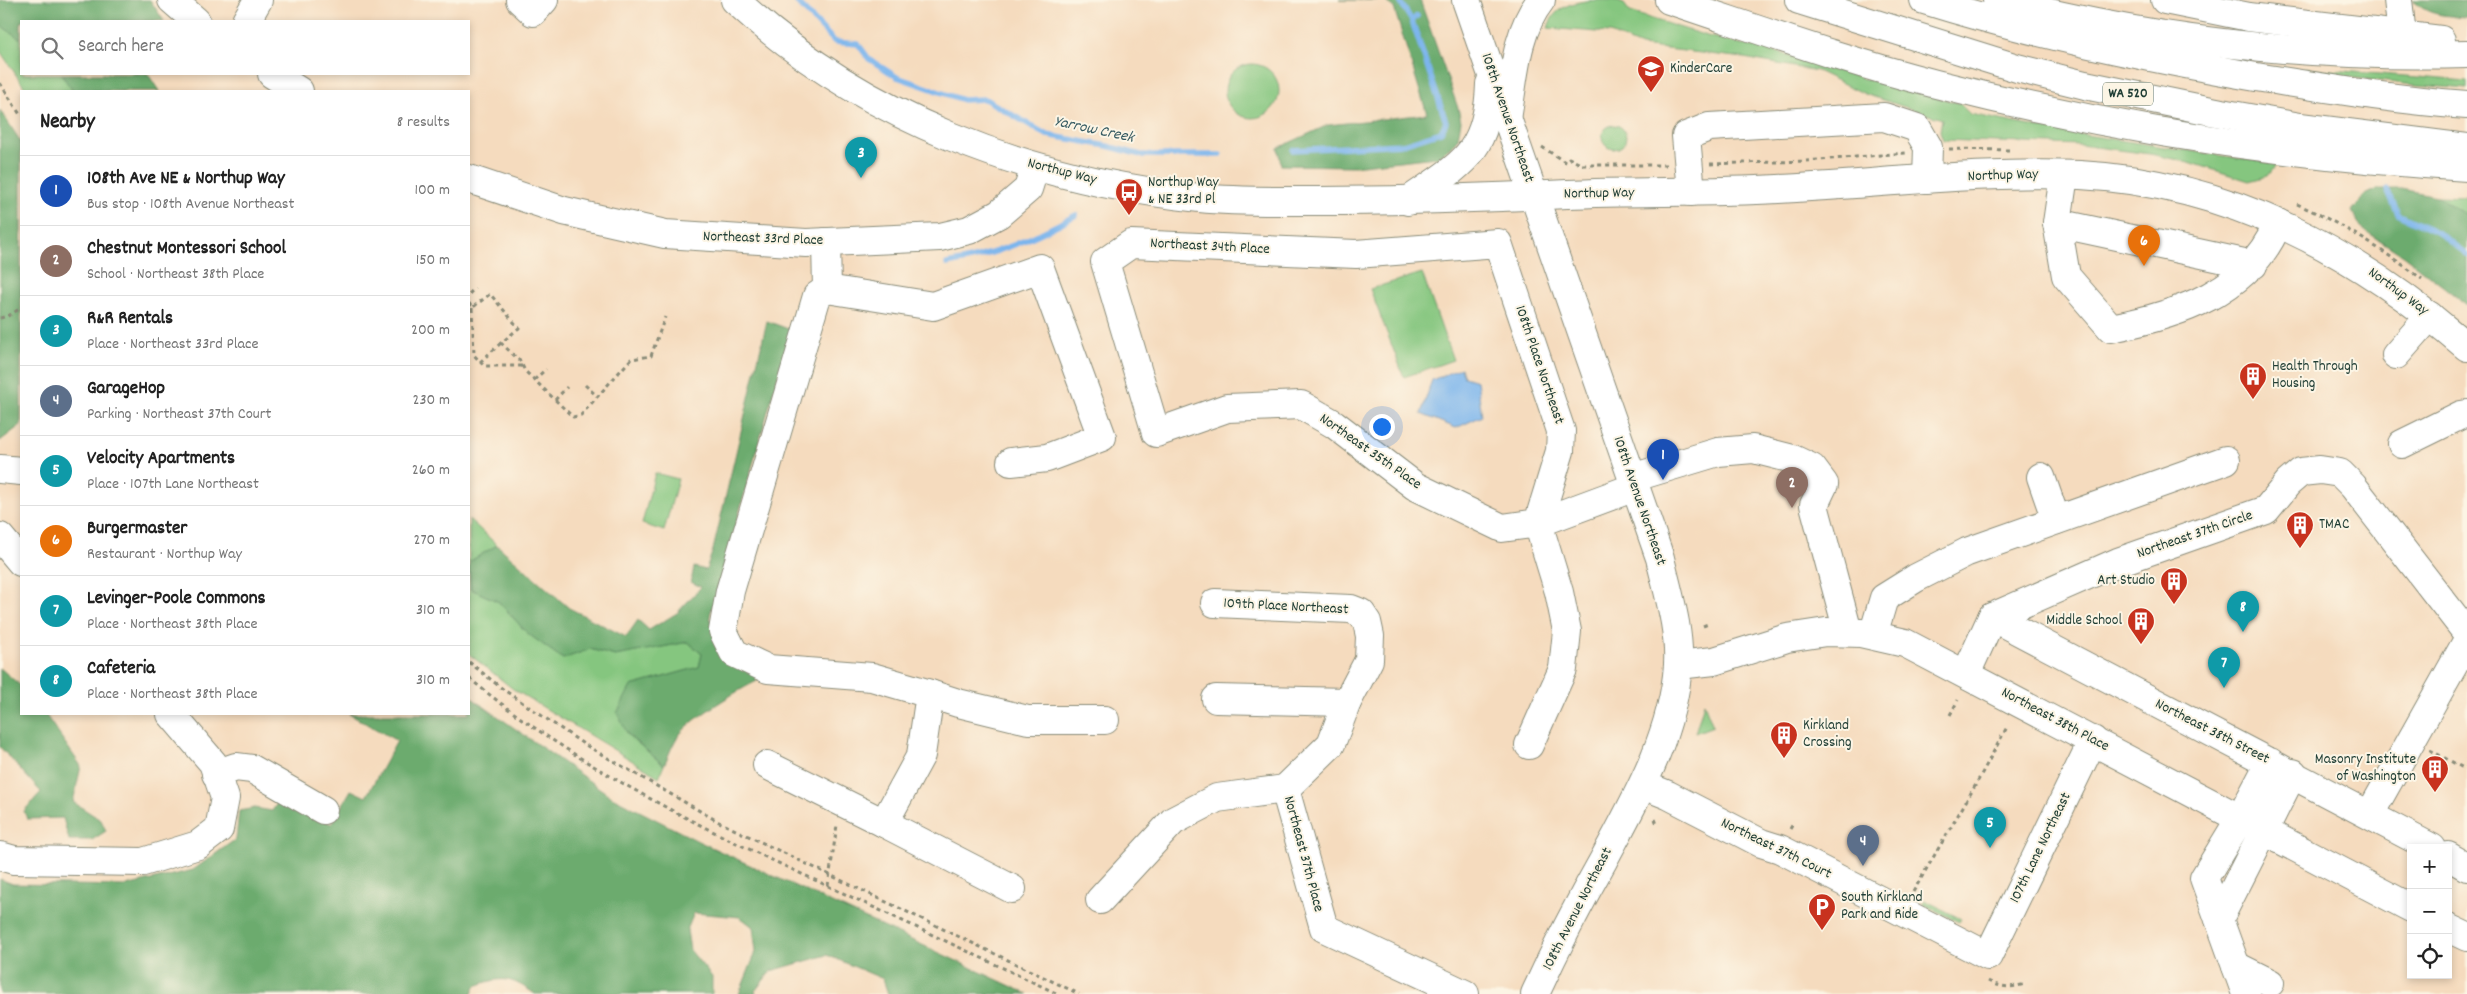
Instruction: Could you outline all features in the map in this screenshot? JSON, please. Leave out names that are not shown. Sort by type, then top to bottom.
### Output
[{"type":"main road","points":[[172,0],[195,20]]},
{"type":"main road","points":[[247,20],[258,0]]},
{"type":"main road","points":[[520,0],[533,12],[544,0]]},
{"type":"main road","name":"Northup Way","points":[[735,0],[759,22],[807,58],[905,117],[959,141],[1034,167],[1125,188],[1203,198],[1254,201],[1408,201],[1691,192],[2012,175],[2064,175],[2119,179],[2186,192],[2220,202],[2278,223],[2309,237],[2357,263],[2430,316],[2467,347]]},
{"type":"main road","name":"108th Avenue Northeast","points":[[1466,0],[1660,558],[1677,628],[1678,665],[1672,699],[1643,785],[1557,945],[1535,994]]},
{"type":"main road","points":[[1507,120],[1523,30],[1530,14],[1541,0]]},
{"type":"main road","points":[[1669,0],[1843,58],[1934,83],[2065,114],[2184,137],[2267,149],[2390,162],[2467,167]]},
{"type":"main road","name":"WA 520","points":[[1799,0],[2017,68],[2094,86],[2221,113],[2300,126],[2467,148]]},
{"type":"main road","points":[[1924,0],[1983,18],[2160,60],[2357,93],[2467,105]]},
{"type":"main road","points":[[1997,0],[2049,14],[2134,31],[2220,43],[2324,53],[2467,54]]},
{"type":"main road","points":[[2166,0],[2248,16],[2467,43]]},
{"type":"main road","points":[[2398,0],[2402,35]]},
{"type":"main road","points":[[1408,201],[1459,166],[1478,143],[1488,115],[1490,70]]},
{"type":"main road","points":[[274,75],[297,90]]},
{"type":"main road","points":[[1691,192],[1686,136],[1709,127],[1884,117],[1917,128],[1928,147],[1927,180]]},
{"type":"main road","name":"Northeast 33rd Place","points":[[470,179],[564,211],[665,234],[826,242],[940,237],[969,230],[999,214],[1028,189],[1034,167]]},
{"type":"main road","points":[[2064,175],[2057,223],[2066,276],[2111,328],[2146,321],[2213,296],[2253,265],[2270,242],[2278,223]]},
{"type":"main road","points":[[2057,223],[2253,265]]},
{"type":"main road","points":[[826,242],[827,289]]},
{"type":"main road","name":"Northeast 34th Place","points":[[1156,432],[1105,262],[1131,244],[1356,254],[1498,243]]},
{"type":"main road","name":"108th Place Northeast","points":[[1498,243],[1561,431],[1560,450],[1538,523]]},
{"type":"main road","points":[[1011,462],[1047,458],[1102,437],[1040,268],[933,306],[827,289],[818,296],[815,305],[730,591],[723,631],[734,652],[768,670],[872,677],[958,703],[1028,720],[1105,720]]},
{"type":"main road","points":[[2396,355],[2430,316]]},
{"type":"main road","name":"Northeast 35th Place","points":[[1156,432],[1227,408],[1301,405],[1334,424],[1415,486],[1502,528],[1538,523],[1633,482],[1718,452],[1753,449],[1793,459],[1812,468],[1824,484],[1814,505],[1860,633]]},
{"type":"main road","points":[[2402,444],[2467,414]]},
{"type":"main road","points":[[1860,633],[1884,598],[1916,578],[1967,552],[2226,460]]},
{"type":"main road","points":[[0,469],[20,471]]},
{"type":"main road","name":"Northeast 37th Circle","points":[[1992,617],[2118,562],[2266,510],[2288,483],[2301,472],[2320,470],[2340,473],[2353,486],[2467,633]]},
{"type":"main road","points":[[2041,477],[2056,520]]},
{"type":"main road","points":[[1529,745],[1563,669],[1567,631],[1559,592],[1538,523]]},
{"type":"main road","points":[[0,537],[20,561]]},
{"type":"main road","name":"109th Place Northeast","points":[[1215,603],[1351,608],[1361,614],[1367,622],[1370,636],[1369,660],[1347,702],[1332,744],[1285,789]]},
{"type":"main road","points":[[1966,674],[1992,617]]},
{"type":"main road","name":"Northeast 38th Street","points":[[1992,617],[2425,844]]},
{"type":"main road","name":"Northeast 38th Place","points":[[1678,665],[1714,661],[1808,634],[1860,633],[1904,643],[2093,740],[2407,906]]},
{"type":"main road","points":[[2370,814],[2467,641]]},
{"type":"main road","points":[[884,824],[921,754],[930,694]]},
{"type":"main road","points":[[1216,699],[1347,702]]},
{"type":"main road","points":[[1557,945],[1582,872],[1635,759],[1672,699]]},
{"type":"main road","points":[[0,856],[14,860],[143,862],[198,845],[219,829],[225,798],[212,763],[172,715]]},
{"type":"main road","name":"107th Lane Northeast","points":[[1988,969],[2093,740]]},
{"type":"main road","points":[[767,765],[1012,889]]},
{"type":"main road","points":[[216,774],[236,767],[252,769],[323,810]]},
{"type":"main road","points":[[2219,918],[2252,824],[2282,768]]},
{"type":"main road","name":"Northeast 37th Court","points":[[1643,785],[1668,795],[1761,843],[1780,849],[1988,969]]},
{"type":"main road","name":"Northeast 37th Place","points":[[1100,900],[1173,821],[1217,798],[1285,789],[1324,928],[1466,994]]},
{"type":"main road","points":[[2252,824],[2204,878],[2236,966],[2258,988]]},
{"type":"main road","points":[[2452,858],[2467,866]]},
{"type":"main road","points":[[2452,930],[2467,937]]},
{"type":"path","points":[[0,83],[20,113]]},
{"type":"path","points":[[470,293],[475,288]]},
{"type":"path","points":[[472,308],[490,294],[519,328],[480,362]]},
{"type":"path","points":[[470,305],[472,308],[474,355],[484,366],[522,366]]},
{"type":"path","points":[[0,318],[8,316],[20,309]]},
{"type":"path","points":[[501,343],[520,361],[534,380],[573,417],[581,415],[631,359],[651,356],[665,317]]},
{"type":"path","points":[[534,380],[546,369]]},
{"type":"path","points":[[585,385],[598,396]]},
{"type":"path","points":[[555,400],[567,387]]},
{"type":"path","points":[[1703,626],[1708,624]]},
{"type":"path","points":[[470,663],[504,690],[582,742],[720,822],[1079,994]]},
{"type":"path","points":[[470,679],[538,730],[644,796],[762,856],[1058,994]]},
{"type":"path","points":[[1950,715],[1958,700]]},
{"type":"path","points":[[1910,897],[2007,727]]},
{"type":"path","points":[[2413,740],[2467,770]]},
{"type":"path","points":[[828,886],[840,802]]},
{"type":"path","points":[[1655,819],[1657,824]]},
{"type":"path","points":[[1988,969],[2001,987],[2014,987],[2025,984]]},
{"type":"green space","points":[[0,0],[150,0],[163,20],[20,20],[20,38],[0,25]]},
{"type":"green space","points":[[1384,0],[1420,0],[1458,108],[1461,121],[1458,138],[1450,148],[1437,157],[1353,166],[1281,165],[1278,148],[1328,125],[1427,114],[1394,8]]},
{"type":"green space","points":[[1613,0],[1624,4],[1630,12],[1707,36],[1788,55],[1878,83],[1959,103],[1970,114],[2046,129],[2277,164],[2268,176],[2249,181],[2189,162],[2150,154],[2080,145],[1943,140],[1940,131],[1942,119],[1865,94],[1817,71],[1744,58],[1641,46],[1610,33],[1548,28],[1557,12],[1565,7],[1583,1]]},
{"type":"green space","points":[[2413,0],[2467,0],[2467,17],[2431,12]]},
{"type":"green space","points":[[0,25],[20,38],[20,75],[62,75],[72,90],[26,90],[0,51]]},
{"type":"green space","points":[[1247,64],[1257,64],[1267,68],[1275,76],[1279,91],[1275,106],[1267,114],[1257,118],[1247,118],[1237,114],[1229,106],[1225,96],[1225,86],[1229,76],[1237,68]]},
{"type":"green space","points":[[2306,68],[2467,81],[2467,89],[2305,72]]},
{"type":"green space","points":[[62,75],[149,75],[158,90],[72,90]]},
{"type":"green space","points":[[0,110],[20,140],[20,426],[0,441]]},
{"type":"green space","points":[[1614,125],[1623,128],[1626,137],[1623,146],[1614,149],[1605,146],[1602,137],[1605,128]]},
{"type":"green space","points":[[2378,189],[2401,189],[2437,196],[2467,216],[2467,305],[2404,256],[2361,228],[2352,211],[2365,195]]},
{"type":"green space","points":[[2437,196],[2467,197],[2467,216]]},
{"type":"green space","points":[[1422,273],[1453,360],[1404,377],[1370,289]]},
{"type":"green space","points":[[767,321],[791,330],[710,615],[718,654],[755,675],[757,681],[717,704],[687,727],[675,741],[664,765],[628,735],[617,713],[631,686],[699,667],[702,654],[688,642],[615,656],[590,649],[563,659],[527,633],[499,602],[471,589],[470,561],[497,545],[569,608],[626,637],[638,620],[649,630],[677,613],[701,587],[691,582],[694,567],[706,570],[713,550]]},
{"type":"green space","points":[[655,473],[678,479],[664,531],[642,524]]},
{"type":"green space","points":[[470,520],[497,545],[470,561]]},
{"type":"green space","points":[[470,578],[471,589],[499,602],[527,633],[563,659],[590,649],[615,656],[688,642],[702,654],[699,667],[631,686],[628,735],[664,765],[659,777],[513,689],[470,655]]},
{"type":"green space","points":[[0,668],[20,685],[20,715],[46,715],[81,766],[73,802],[101,820],[106,831],[92,840],[69,840],[63,818],[27,819],[24,811],[41,792],[0,747]]},
{"type":"green space","points":[[470,697],[612,797],[698,841],[1028,994],[888,994],[883,979],[827,955],[771,971],[755,991],[756,994],[739,994],[756,952],[753,927],[740,917],[694,913],[687,930],[690,950],[712,977],[712,994],[535,994],[512,981],[500,980],[475,986],[472,994],[0,994],[0,879],[13,884],[126,886],[193,870],[236,839],[239,811],[255,808],[272,811],[282,796],[331,824],[351,790],[366,797],[397,741],[351,715],[470,715]]},
{"type":"green space","points":[[1704,703],[1713,726],[1695,733]]},
{"type":"green space","points":[[1925,900],[1961,919],[1959,922],[1923,904]]},
{"type":"water","points":[[1461,368],[1464,377],[1477,381],[1482,416],[1456,428],[1421,414],[1432,380]]},
{"type":"waterway","name":"Yarrow Creek","points":[[795,0],[835,42],[858,44],[869,59],[897,77],[963,100],[985,99],[1047,135],[1107,146],[1141,155],[1220,155]]},
{"type":"waterway","points":[[1399,0],[1412,21]]},
{"type":"waterway","name":"Yarrow Creek","points":[[1293,150],[1403,144],[1441,132],[1446,122],[1412,21],[1417,16]]},
{"type":"waterway","name":"Yarrow Creek","points":[[2387,189],[2398,214],[2440,234],[2467,255]]},
{"type":"waterway","points":[[947,264],[964,261],[1013,245],[1076,215]]},
{"type":"place","name":"KinderCare","points":[[1651,93]]},
{"type":"place","name":"R&R Rentals","points":[[861,178]]},
{"type":"place","name":"Northup Way & NE 33rd Pl","points":[[1129,216]]},
{"type":"place","name":"Burgermaster","points":[[2144,266]]},
{"type":"place","name":"Health Through Housing","points":[[2253,400]]},
{"type":"place","name":"108th Ave NE & Northup Way","points":[[1663,480]]},
{"type":"place","name":"Chestnut Montessori School","points":[[1792,508]]},
{"type":"place","name":"TMAC","points":[[2300,549]]},
{"type":"place","name":"Art Studio","points":[[2174,605]]},
{"type":"place","name":"Cafeteria","points":[[2243,632]]},
{"type":"place","name":"Middle School","points":[[2141,645]]},
{"type":"place","name":"Levinger-Poole Commons","points":[[2224,688]]},
{"type":"place","name":"Kirkland Crossing","points":[[1784,759]]},
{"type":"place","name":"Masonry Institute of Washington","points":[[2435,793]]},
{"type":"place","name":"Velocity Apartments","points":[[1990,848]]},
{"type":"place","name":"GarageHop","points":[[1863,866]]},
{"type":"place","name":"South Kirkland Park and Ride","points":[[1822,931]]}]
